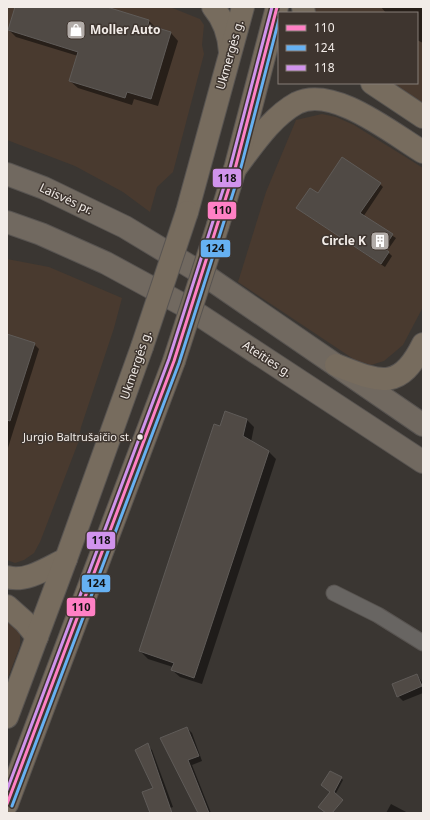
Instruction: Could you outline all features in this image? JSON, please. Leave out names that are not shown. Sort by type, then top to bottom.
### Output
[{"type":"highway","points":[[213,7],[221,17],[226,29],[231,56]]},
{"type":"highway","name":"Ukmergės g.","points":[[7,717],[66,559],[142,347],[187,212],[231,56],[243,7]]},
{"type":"highway","points":[[7,804],[174,361],[235,169],[278,7]]},
{"type":"highway","points":[[374,84],[423,116]]},
{"type":"highway","points":[[235,169],[266,129],[297,104],[306,100],[318,99],[354,109],[423,152]]},
{"type":"highway","points":[[336,365],[370,378],[387,380],[401,375],[415,360],[423,344]]},
{"type":"highway","points":[[7,577],[14,579],[37,573],[66,559]]},
{"type":"highway","points":[[7,606],[37,637]]},
{"type":"main road","name":"Laisvės pr.","points":[[7,174],[44,188],[125,227],[206,276],[336,365]]},
{"type":"main road","name":"Ateities g.","points":[[7,222],[40,234],[106,262],[187,307],[423,462]]},
{"type":"main road","points":[[336,365],[423,425]]},
{"type":"street","points":[[334,593],[378,615],[423,643]]},
{"type":"shaded area","points":[[7,7],[170,7],[200,19],[204,25],[202,45],[204,54],[173,172],[157,187],[150,212],[123,192],[75,166],[7,140]]},
{"type":"shaded area","points":[[311,7],[423,7],[423,106],[390,84],[418,84],[418,12],[312,12]]},
{"type":"shaded area","points":[[322,114],[336,117],[354,125],[423,168],[423,307],[403,345],[384,361],[371,365],[355,360],[238,282],[266,192],[296,120]]},
{"type":"shaded area","points":[[7,259],[49,267],[122,298],[114,328],[81,427],[78,443],[40,542],[34,553],[24,560],[15,563],[7,560]]},
{"type":"shaded area","points":[[7,616],[20,630],[20,646],[7,680]]},
{"type":"building","points":[[15,7],[107,7],[149,20],[148,25],[171,32],[151,99],[127,92],[125,98],[69,81],[78,52],[8,30]]},
{"type":"building","points":[[342,157],[381,183],[360,213],[393,234],[384,248],[389,252],[381,264],[296,208],[310,188],[318,193]]},
{"type":"building","points":[[7,334],[35,343],[10,421],[7,420]]},
{"type":"building","points":[[225,411],[247,419],[243,436],[269,451],[194,678],[171,670],[174,663],[139,651],[214,424],[220,426]]},
{"type":"building","points":[[417,674],[422,686],[397,697],[392,684]]},
{"type":"building","points":[[187,727],[199,756],[188,760],[209,813],[198,813],[160,738]]},
{"type":"building","points":[[148,743],[172,813],[150,813],[142,792],[153,788],[135,750]]},
{"type":"building","points":[[330,771],[342,777],[334,792],[343,800],[332,813],[326,813],[318,807],[330,792],[321,785]]},
{"type":"transit line","name":"118","points":[[7,790],[169,359],[230,168],[272,7]]},
{"type":"transit line","name":"110","points":[[7,804],[174,361],[235,169],[277,7]]},
{"type":"transit line","name":"124","points":[[12,806],[179,363],[240,171],[278,23]]},
{"type":"place","name":"Moller Auto","points":[[76,30]]},
{"type":"place","name":"Circle K","points":[[380,241]]},
{"type":"place","name":"Jurgio Baltrušaičio st.","points":[[140,437]]}]
